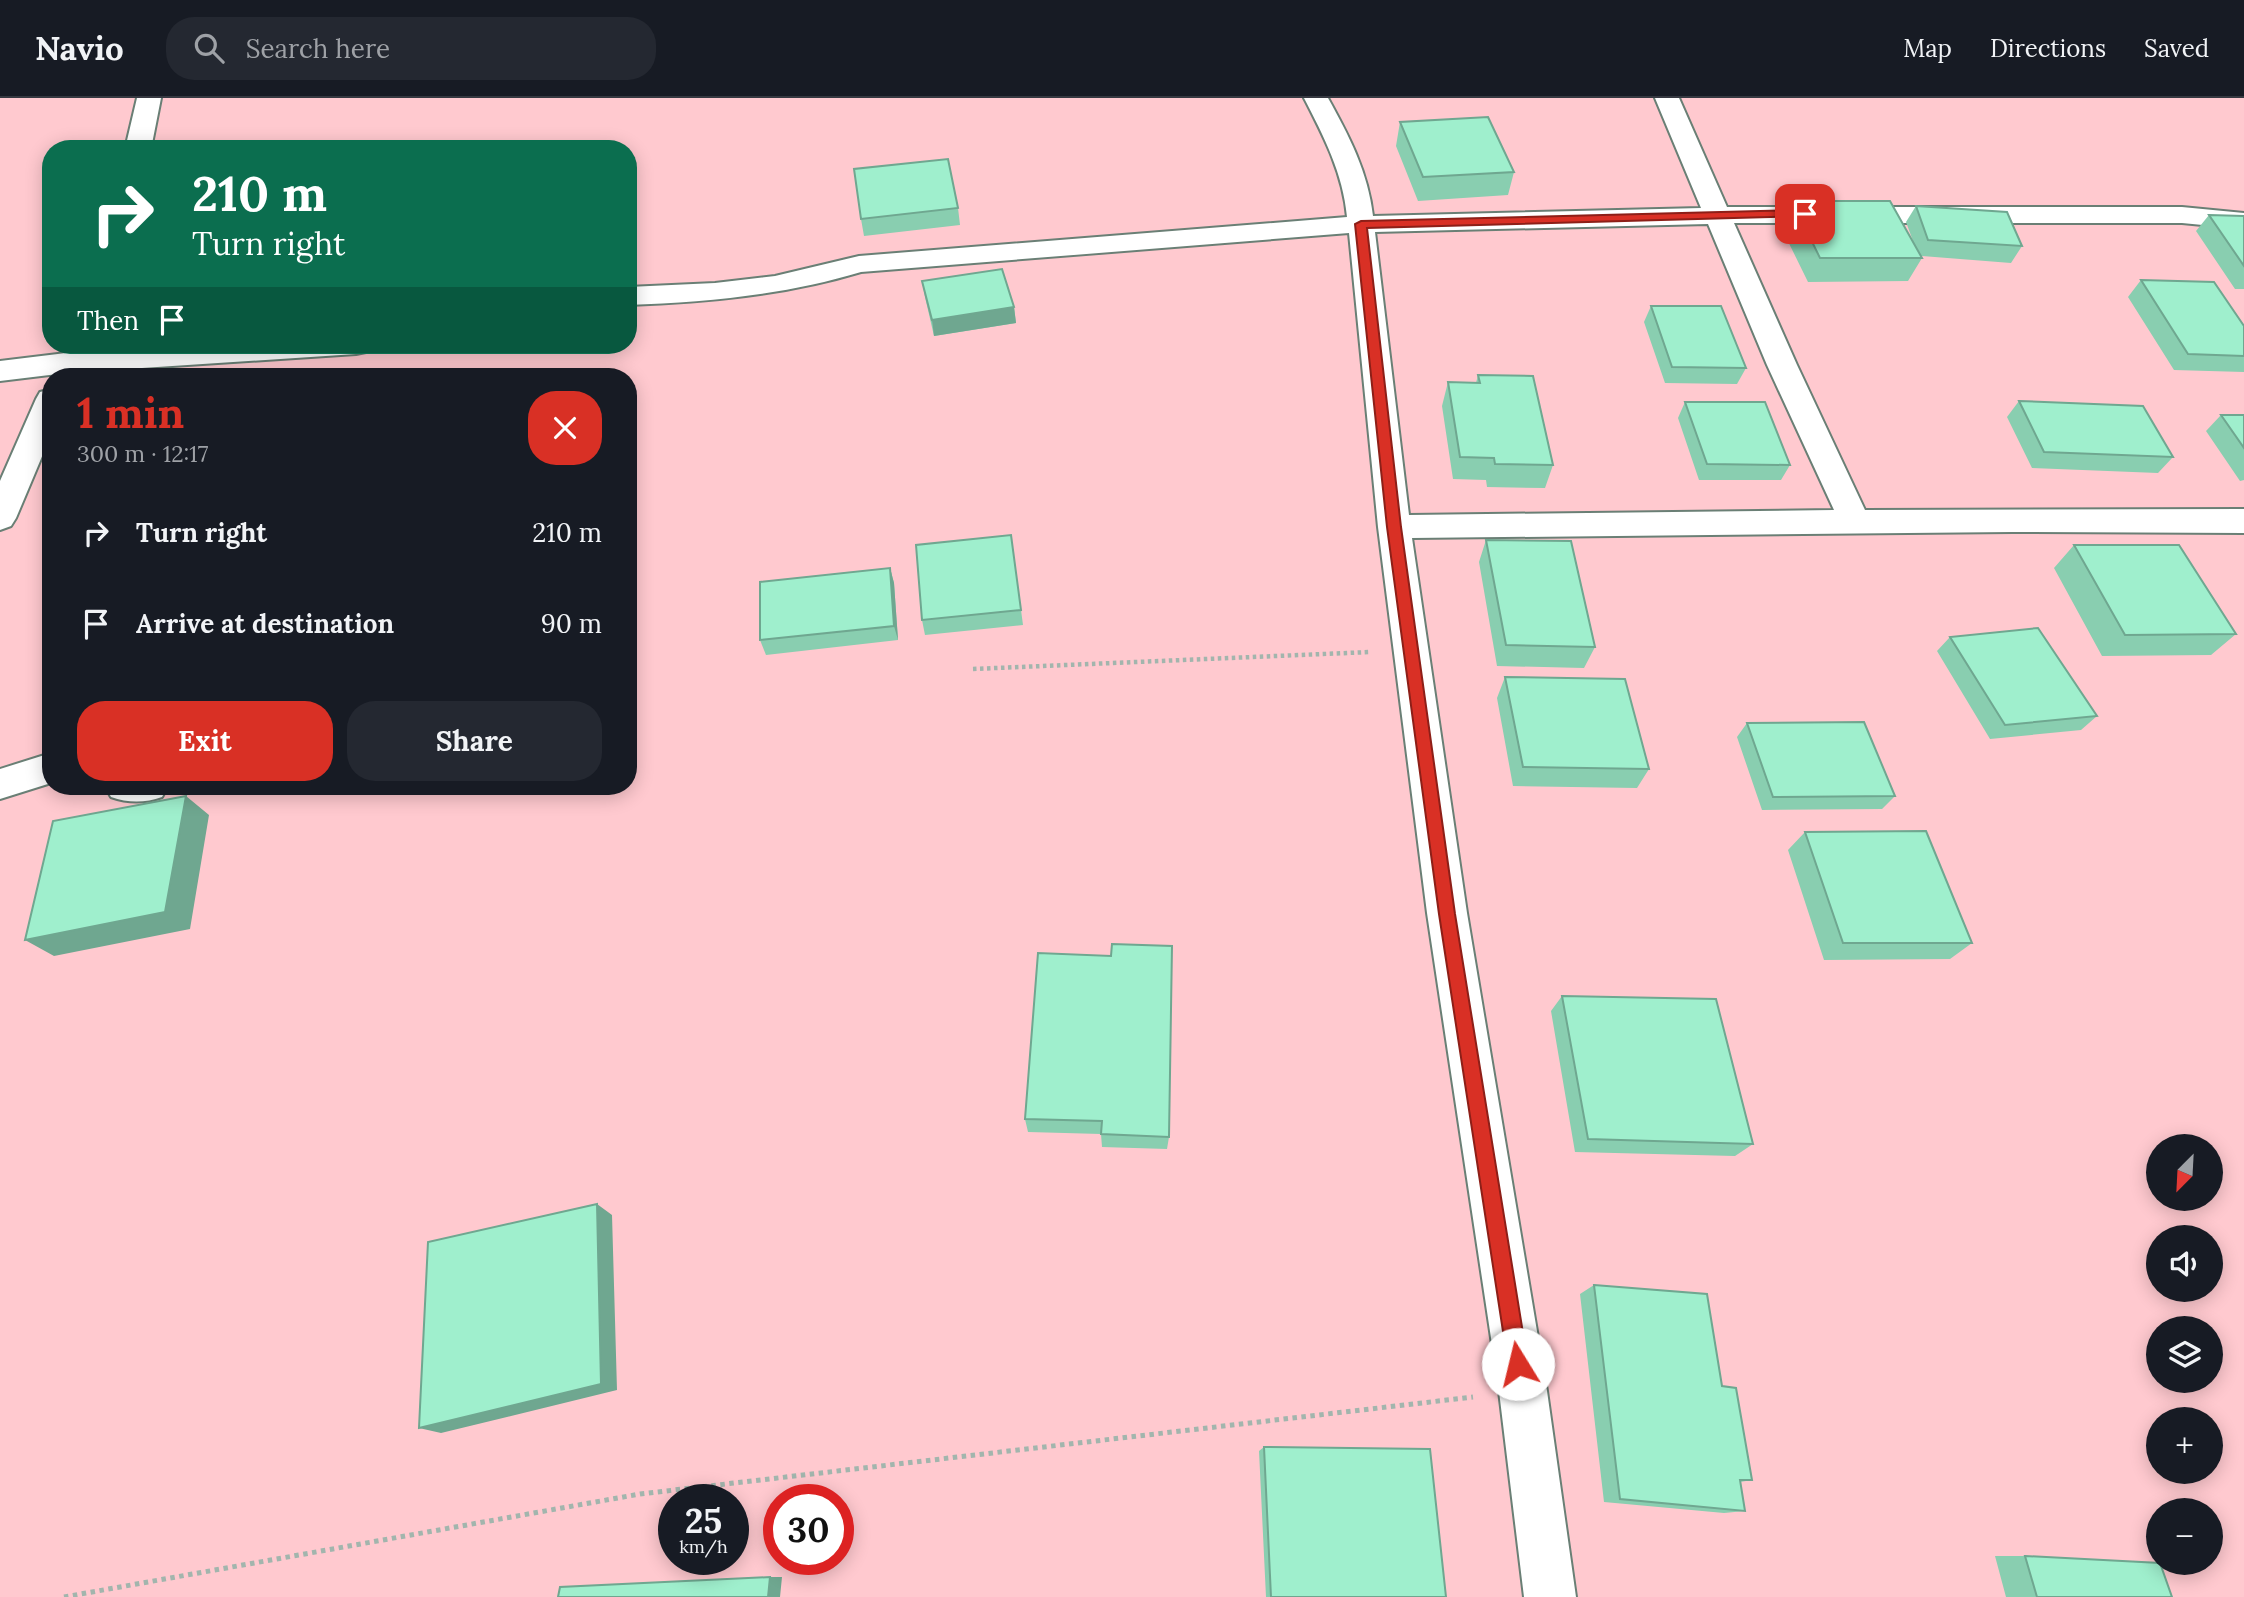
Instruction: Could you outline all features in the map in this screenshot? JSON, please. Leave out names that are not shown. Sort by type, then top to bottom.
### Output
[{"type":"street","points":[[140,140],[149,98]]},
{"type":"street","points":[[1316,98],[1357,187],[1394,527],[1447,914],[1522,1391],[1550,1597]]},
{"type":"street","points":[[1667,98],[1782,365],[1855,522]]},
{"type":"street","points":[[637,296],[749,286],[811,277],[859,264],[1361,224],[1719,216],[2182,215],[2244,221]]},
{"type":"street","points":[[0,371],[66,361],[193,354]]},
{"type":"street","points":[[0,518],[42,420]]},
{"type":"street","points":[[1394,527],[2244,521]]},
{"type":"street","points":[[0,784],[42,771]]},
{"type":"path","points":[[973,669],[1413,651]]},
{"type":"path","points":[[64,1597],[640,1494],[1522,1391]]},
{"type":"shaded area","points":[[0,98],[2244,98],[2244,1597],[0,1597]]},
{"type":"building","points":[[1488,117],[1514,172],[1423,177],[1400,122]]},
{"type":"building","points":[[948,159],[958,208],[861,219],[854,169]]},
{"type":"building","points":[[1792,201],[1890,201],[1922,258],[1820,258]]},
{"type":"building","points":[[1916,206],[2007,212],[2022,246],[1928,240]]},
{"type":"building","points":[[2209,215],[2244,216],[2244,266]]},
{"type":"building","points":[[1002,269],[1014,307],[932,320],[922,281]]},
{"type":"building","points":[[2141,280],[2214,282],[2244,326],[2244,356],[2188,354]]},
{"type":"building","points":[[1651,306],[1721,306],[1746,368],[1672,367]]},
{"type":"building","points":[[1478,375],[1533,376],[1553,465],[1495,464],[1494,458],[1460,457],[1448,382],[1480,383]]},
{"type":"building","points":[[2019,401],[2143,406],[2173,457],[2044,452]]},
{"type":"building","points":[[1685,402],[1765,402],[1790,465],[1707,464]]},
{"type":"building","points":[[2221,415],[2244,415],[2244,448]]},
{"type":"building","points":[[1011,535],[1021,610],[922,620],[916,545]]},
{"type":"building","points":[[1486,540],[1571,541],[1595,647],[1506,645]]},
{"type":"building","points":[[2074,545],[2179,545],[2236,634],[2125,635]]},
{"type":"building","points":[[890,568],[894,626],[760,640],[760,582]]},
{"type":"building","points":[[2038,628],[2097,716],[2005,725],[1950,637]]},
{"type":"building","points":[[1505,677],[1625,679],[1649,769],[1523,767]]},
{"type":"building","points":[[1864,722],[1895,796],[1773,797],[1747,723]]},
{"type":"building","points":[[186,796],[165,912],[25,940],[53,821]]},
{"type":"building","points":[[1926,831],[1972,943],[1843,943],[1805,832]]},
{"type":"building","points":[[1112,944],[1172,946],[1169,1137],[1101,1134],[1102,1121],[1025,1119],[1038,953],[1111,956]]},
{"type":"building","points":[[1562,996],[1716,999],[1753,1144],[1588,1139]]},
{"type":"building","points":[[597,1204],[601,1384],[419,1428],[428,1242]]},
{"type":"building","points":[[1594,1285],[1707,1294],[1722,1386],[1736,1388],[1752,1480],[1740,1480],[1745,1511],[1620,1499]]},
{"type":"building","points":[[1264,1447],[1430,1449],[1446,1597],[1271,1597]]},
{"type":"building","points":[[2025,1556],[2146,1562],[2146,1575],[2164,1575],[2172,1597],[2037,1597]]},
{"type":"building","points":[[770,1577],[768,1597],[558,1597],[560,1587]]},
{"type":"route","points":[[1518,1364],[1447,914],[1394,527],[1361,224],[1805,214]]}]
